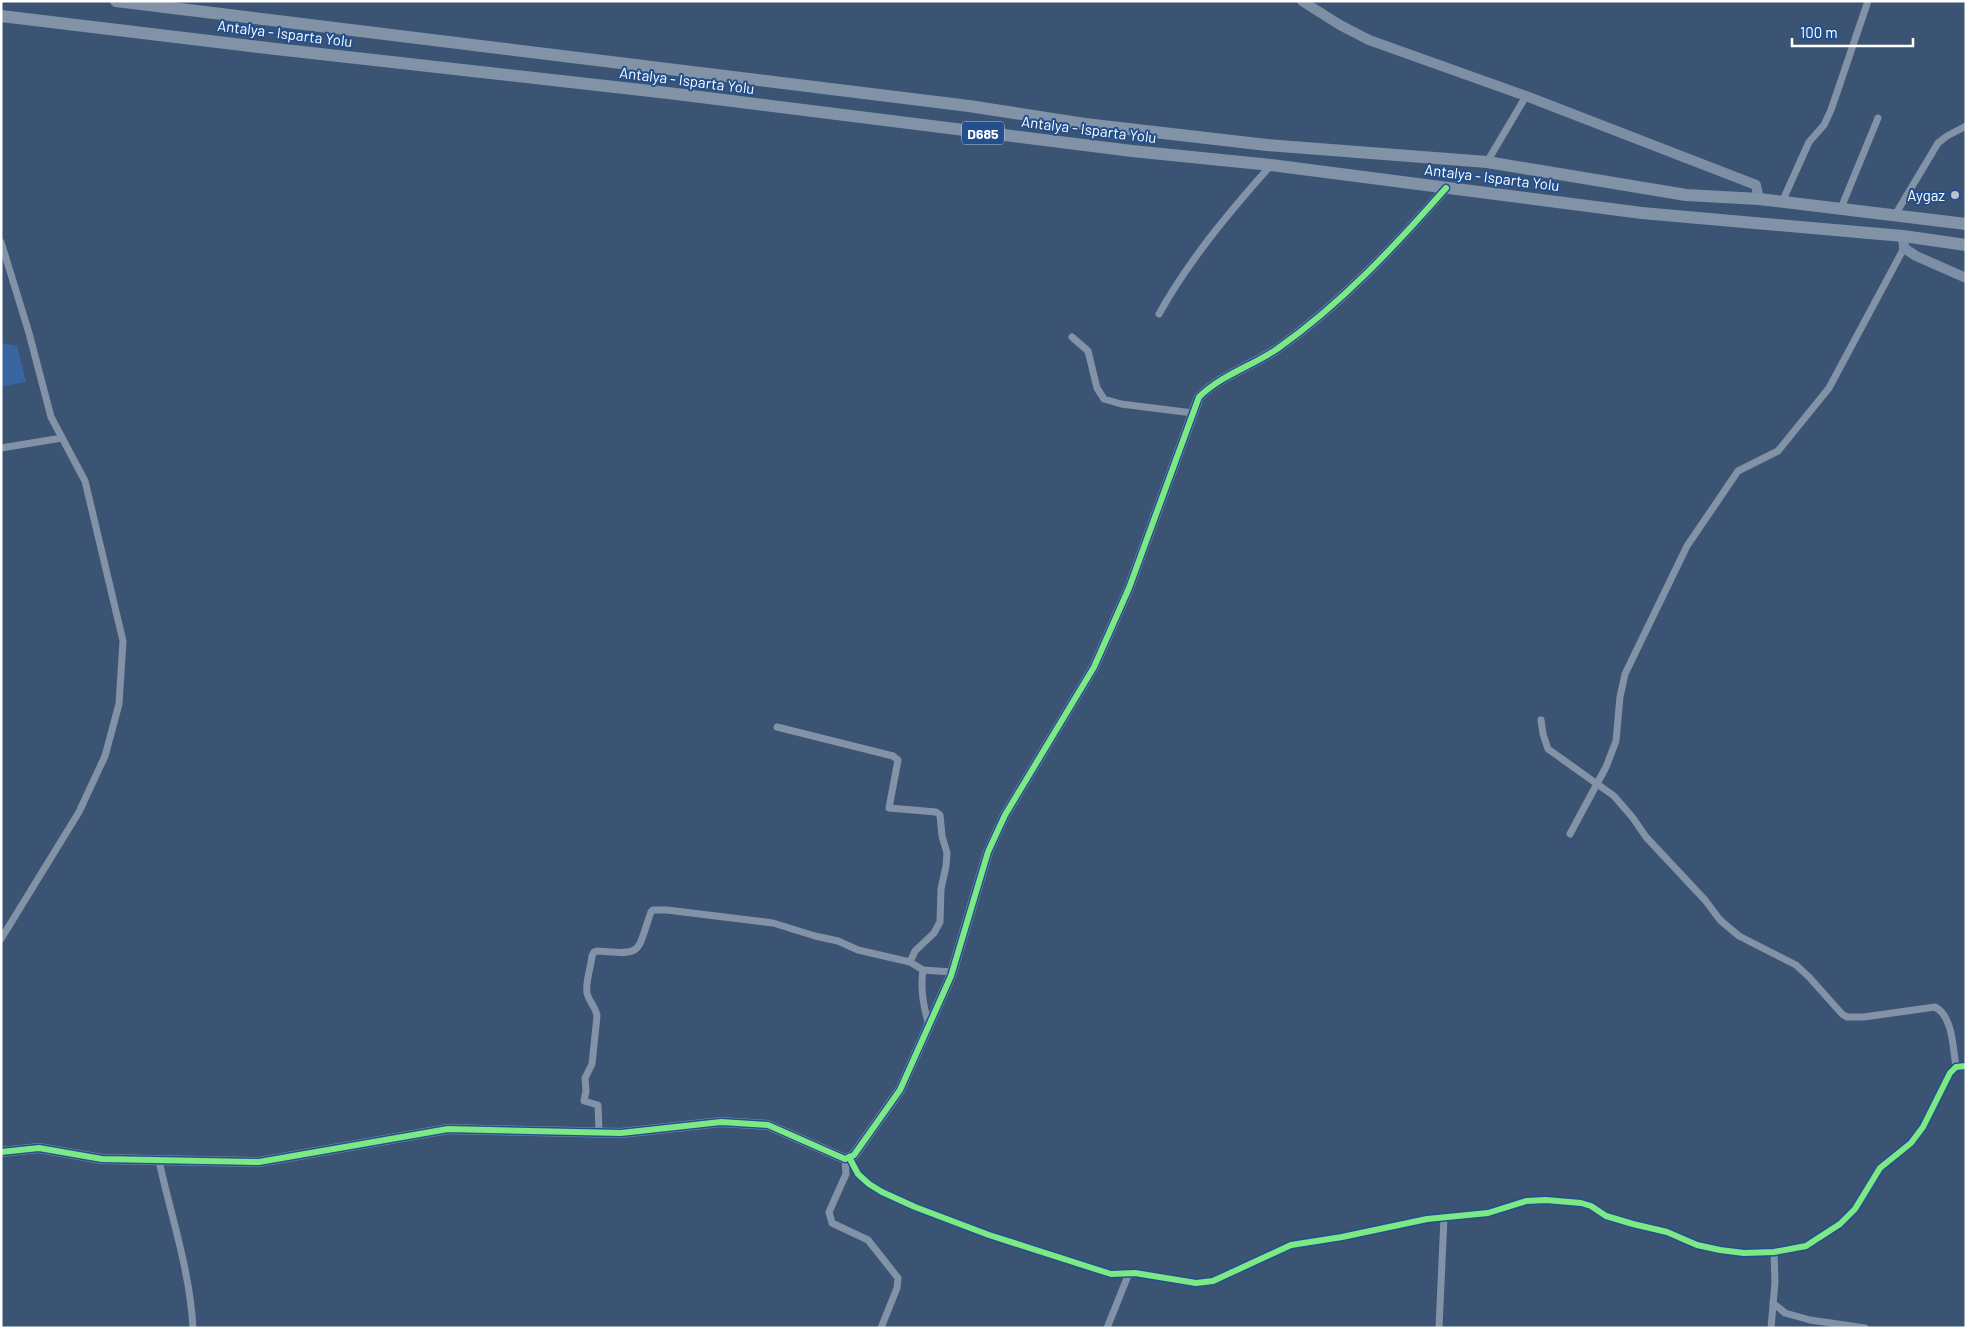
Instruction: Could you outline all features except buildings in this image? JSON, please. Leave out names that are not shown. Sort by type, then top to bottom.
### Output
[{"type":"highway","name":"Antalya - Isparta Yolu","points":[[116,1],[969,106],[1104,126],[1267,145],[1487,162],[1686,195],[1841,208],[1966,224]]},
{"type":"highway","name":"Antalya - Isparta Yolu","points":[[1,16],[668,93],[1122,150],[1271,164],[1642,213],[1903,242],[1966,245]]},
{"type":"street","points":[[1302,1],[1340,26],[1369,40],[1526,96],[1756,186],[1758,200]]},
{"type":"street","points":[[1782,202],[1809,142],[1824,125],[1831,110],[1868,1]]},
{"type":"street","points":[[1487,162],[1526,96]]},
{"type":"street","points":[[1841,208],[1878,118]]},
{"type":"street","points":[[1895,215],[1938,143],[1966,126]]},
{"type":"street","points":[[1159,314],[1171,293],[1236,204],[1271,164]]},
{"type":"street","points":[[847,1158],[854,1155],[900,1090],[952,972],[988,852],[1005,815],[1094,667],[1129,588],[1199,397],[1212,384],[1276,349],[1330,307],[1398,243],[1446,188]]},
{"type":"street","points":[[1,242],[29,334],[51,417],[85,481],[123,641],[119,704],[105,756],[79,812],[1,939]]},
{"type":"street","points":[[1570,834],[1597,784],[1616,741],[1620,697],[1625,674],[1687,546],[1738,471],[1778,451],[1829,388],[1903,242],[1916,256],[1966,278]]},
{"type":"street","points":[[1072,337],[1088,351],[1097,388],[1104,399],[1121,404],[1193,413]]},
{"type":"street","points":[[1,448],[62,438]]},
{"type":"street","points":[[1541,720],[1548,749],[1614,796],[1646,837],[1705,900],[1720,920],[1739,936],[1796,965],[1847,1018],[1935,1007],[1940,1009],[1949,1026],[1956,1067]]},
{"type":"street","points":[[777,726],[893,756],[898,760],[889,808],[936,812],[940,815],[942,836],[947,853],[941,889],[940,922],[934,933],[915,951],[910,962]]},
{"type":"street","points":[[599,1132],[598,1106],[584,1101],[586,1091],[585,1078],[592,1064],[597,1016],[596,1008],[589,1000],[586,990],[592,956],[597,951],[631,953],[638,948],[653,910],[667,910],[773,923],[838,941],[858,950],[910,962],[923,970],[952,972]]},
{"type":"street","points":[[923,970],[921,983],[922,1000],[929,1025]]},
{"type":"street","points":[[1,1152],[39,1148],[102,1159],[259,1162],[448,1129],[621,1133],[721,1122],[768,1125],[847,1158],[858,1174],[869,1184],[915,1208],[989,1235],[1111,1274],[1129,1273],[1196,1284],[1213,1281],[1291,1245],[1342,1237],[1427,1219],[1488,1213],[1526,1201],[1546,1200],[1582,1203],[1591,1206],[1606,1216],[1668,1232],[1705,1247],[1744,1253],[1774,1252],[1806,1246],[1840,1224],[1854,1209],[1880,1168],[1911,1143],[1922,1127],[1950,1072],[1956,1067],[1966,1066]]},
{"type":"street","points":[[847,1158],[846,1174],[829,1212],[832,1223],[868,1240],[898,1278],[897,1288],[881,1328]]},
{"type":"street","points":[[159,1161],[172,1209],[184,1268],[193,1328]]},
{"type":"street","points":[[1439,1328],[1444,1217]]},
{"type":"street","points":[[1771,1328],[1774,1252]]},
{"type":"street","points":[[1107,1328],[1129,1273]]},
{"type":"street","points":[[1773,1303],[1785,1313],[1810,1320],[1865,1328]]},
{"type":"shaded area","points":[[1,343],[17,346],[26,382],[3,386],[1,390]]},
{"type":"cycle path","points":[[1,1152],[39,1148],[102,1159],[259,1162],[448,1129],[621,1133],[721,1122],[768,1125],[845,1159],[854,1155],[900,1090],[951,976],[988,852],[1005,815],[1094,667],[1129,588],[1199,397],[1227,376],[1267,355],[1301,332],[1345,294],[1387,253],[1446,188]]},
{"type":"cycle path","points":[[849,1157],[858,1174],[882,1192],[915,1207],[989,1235],[1111,1274],[1135,1273],[1196,1283],[1213,1281],[1291,1245],[1342,1237],[1427,1219],[1488,1213],[1526,1201],[1546,1200],[1581,1203],[1591,1206],[1606,1216],[1667,1232],[1697,1245],[1744,1253],[1774,1252],[1806,1246],[1840,1224],[1855,1209],[1880,1168],[1911,1143],[1923,1127],[1950,1073],[1956,1067],[1966,1066]]},
{"type":"place","name":"Aygaz","points":[[1955,195]]}]
